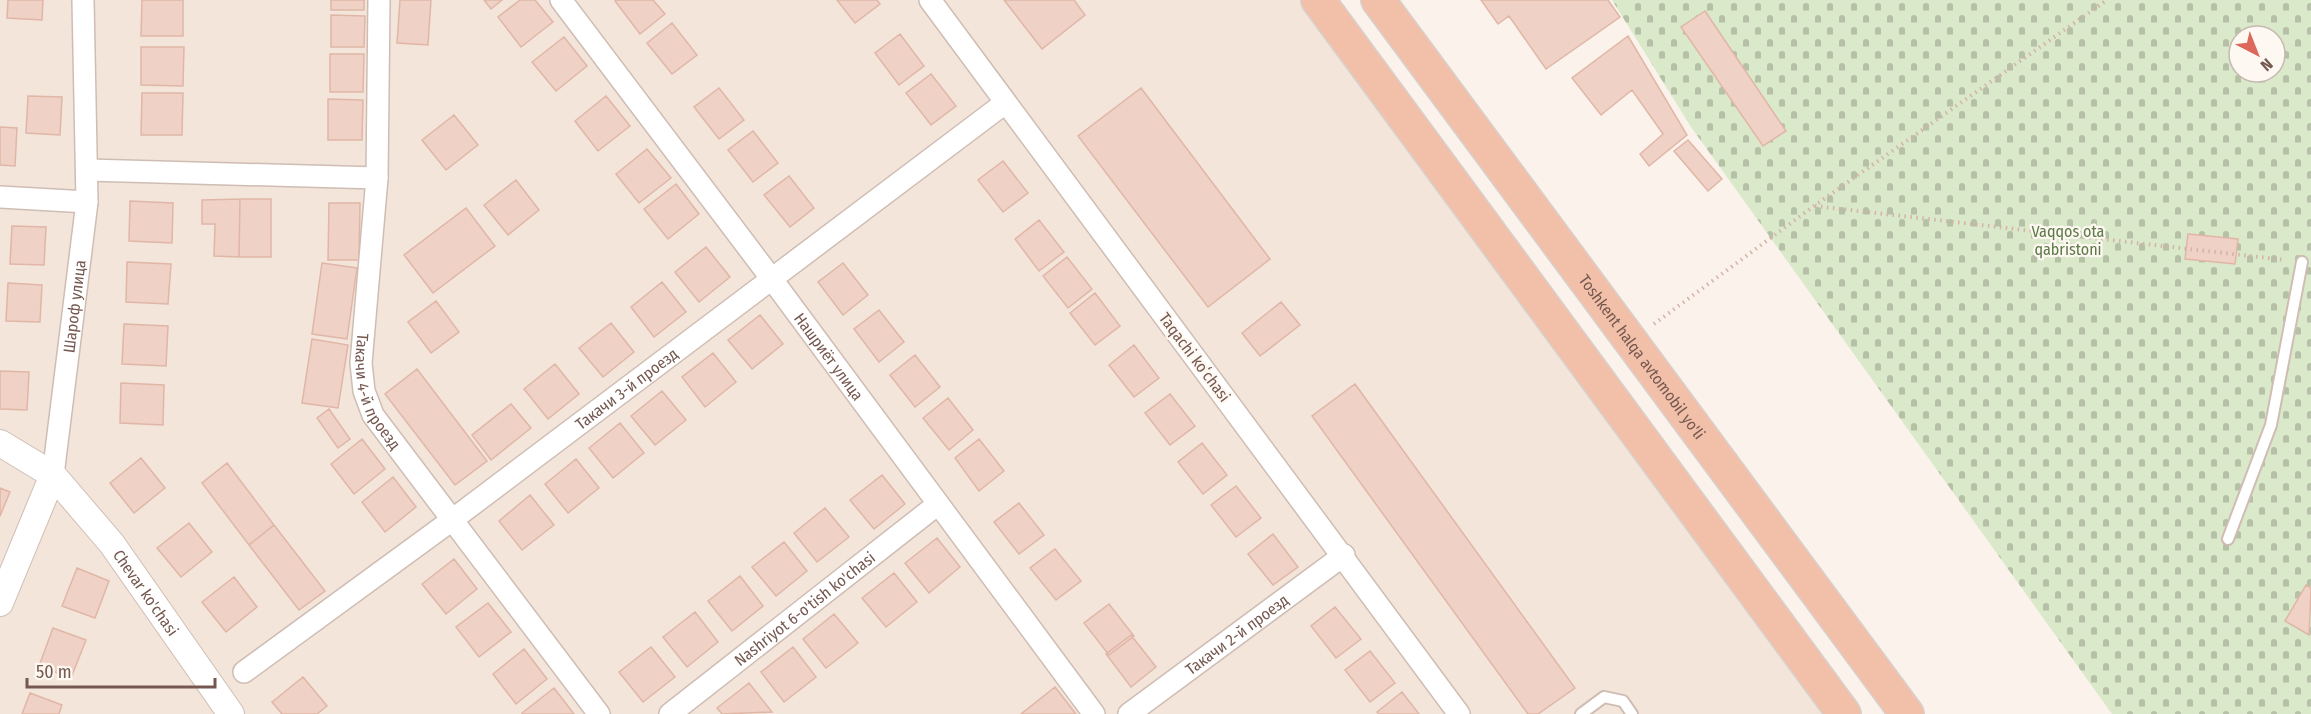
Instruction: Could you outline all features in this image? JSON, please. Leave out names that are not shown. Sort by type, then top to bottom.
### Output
[{"type":"highway","points":[[1318,0],[1844,714]]},
{"type":"highway","name":"Toshkent halqa avtomobil yo'li","points":[[1378,0],[1907,714]]},
{"type":"highway","points":[[1818,679],[1833,679],[1847,673],[1855,663],[1858,648]]},
{"type":"street","name":"Шароф улица","points":[[0,603],[53,475],[87,202],[83,0]]},
{"type":"street","name":"Такачи 4-й проезд","points":[[379,0],[377,178],[361,363],[364,391],[373,415],[599,714]]},
{"type":"street","name":"Нашриёт улица","points":[[561,0],[771,278],[1094,714]]},
{"type":"street","name":"Taqachi koʻchasi","points":[[930,0],[1344,555],[1459,714]]},
{"type":"street","name":"Такачи 3-й проезд","points":[[244,672],[452,520],[1005,103]]},
{"type":"street","points":[[88,170],[377,178]]},
{"type":"street","points":[[0,197],[87,202]]},
{"type":"street","name":"Chevar ko'chasi","points":[[0,443],[53,475],[112,544],[231,714]]},
{"type":"street","name":"Nashriyot 6-o'tish ko'chasi","points":[[670,714],[938,504]]},
{"type":"street","name":"Такачи 2-й проезд","points":[[1129,714],[1344,555]]},
{"type":"lane","points":[[2228,539],[2271,425],[2302,262]]},
{"type":"lane","points":[[1581,714],[1604,697],[1623,701],[1632,714]]},
{"type":"path","points":[[1632,341],[1815,206],[2107,0]]},
{"type":"path","points":[[1815,206],[2302,262]]},
{"type":"shaded area","points":[[0,0],[1318,0],[1844,714],[0,714]]},
{"type":"green space","name":"Vaqqos ota qabristoni","points":[[1612,0],[2311,0],[2311,714],[2112,714],[1691,127]]},
{"type":"building","points":[[8,0],[43,0],[42,20],[7,18]]},
{"type":"building","points":[[142,0],[183,0],[183,36],[141,36]]},
{"type":"building","points":[[331,0],[364,0],[364,10],[331,10]]},
{"type":"building","points":[[400,0],[431,0],[428,45],[397,43]]},
{"type":"building","points":[[484,0],[502,0],[491,9]]},
{"type":"building","points":[[520,0],[535,0],[553,22],[521,47],[498,17]]},
{"type":"building","points":[[653,0],[665,14],[640,34],[615,1]]},
{"type":"building","points":[[837,0],[877,0],[880,4],[855,23]]},
{"type":"building","points":[[1004,0],[1074,0],[1085,15],[1042,49]]},
{"type":"building","points":[[1481,0],[1608,0],[1620,17],[1546,69],[1509,16],[1498,24]]},
{"type":"building","points":[[1705,11],[1786,131],[1763,146],[1681,27]]},
{"type":"building","points":[[331,15],[365,16],[364,47],[331,47]]},
{"type":"building","points":[[672,23],[697,55],[672,74],[647,43]]},
{"type":"building","points":[[900,34],[924,66],[899,85],[875,53]]},
{"type":"building","points":[[1628,36],[1687,135],[1649,166],[1640,154],[1663,134],[1632,90],[1601,115],[1572,78]]},
{"type":"building","points":[[564,37],[587,66],[556,91],[532,62]]},
{"type":"building","points":[[141,47],[184,47],[183,86],[141,85]]},
{"type":"building","points":[[330,54],[364,54],[363,92],[330,92]]},
{"type":"building","points":[[931,74],[956,106],[931,125],[906,93]]},
{"type":"building","points":[[719,88],[744,120],[719,139],[694,107]]},
{"type":"building","points":[[1141,88],[1270,259],[1208,307],[1078,136]]},
{"type":"building","points":[[142,93],[183,93],[182,135],[141,135]]},
{"type":"building","points":[[28,96],[62,97],[60,135],[26,133]]},
{"type":"building","points":[[606,96],[630,126],[598,151],[575,121]]},
{"type":"building","points":[[328,99],[363,100],[362,140],[328,140]]},
{"type":"building","points":[[454,115],[478,145],[446,170],[422,140]]},
{"type":"building","points":[[0,127],[17,128],[15,166],[0,165]]},
{"type":"building","points":[[753,131],[778,163],[753,182],[728,150]]},
{"type":"building","points":[[1688,140],[1722,179],[1708,191],[1674,151]]},
{"type":"building","points":[[647,149],[671,178],[639,203],[616,174]]},
{"type":"building","points":[[1003,161],[1028,193],[1003,212],[978,180]]},
{"type":"building","points":[[789,176],[814,208],[790,227],[764,195]]},
{"type":"building","points":[[516,180],[539,210],[508,235],[484,205]]},
{"type":"building","points":[[676,184],[699,214],[668,239],[644,209]]},
{"type":"building","points":[[240,199],[271,199],[271,257],[239,257]]},
{"type":"building","points":[[240,199],[239,257],[214,256],[215,224],[202,224],[202,200]]},
{"type":"building","points":[[130,201],[173,203],[172,243],[129,241]]},
{"type":"building","points":[[329,203],[360,203],[359,260],[328,260]]},
{"type":"building","points":[[466,208],[495,246],[433,293],[404,255]]},
{"type":"building","points":[[1039,220],[1064,252],[1039,271],[1015,239]]},
{"type":"building","points":[[12,226],[46,227],[44,265],[10,264]]},
{"type":"building","points":[[2188,234],[2238,239],[2235,264],[2185,259]]},
{"type":"building","points":[[706,247],[730,277],[699,302],[675,272]]},
{"type":"building","points":[[1067,257],[1092,289],[1068,308],[1043,276]]},
{"type":"building","points":[[127,262],[171,264],[168,304],[126,302]]},
{"type":"building","points":[[322,263],[357,268],[347,339],[312,334]]},
{"type":"building","points":[[843,263],[868,295],[843,315],[818,282]]},
{"type":"building","points":[[662,282],[686,312],[654,337],[631,307]]},
{"type":"building","points":[[8,283],[42,285],[40,322],[6,321]]},
{"type":"building","points":[[1095,293],[1120,326],[1095,345],[1070,313]]},
{"type":"building","points":[[436,301],[459,332],[431,353],[408,322]]},
{"type":"building","points":[[1281,302],[1300,325],[1260,356],[1242,333]]},
{"type":"building","points":[[879,310],[904,342],[879,362],[854,329]]},
{"type":"building","points":[[760,315],[783,344],[752,369],[728,340]]},
{"type":"building","points":[[611,323],[634,352],[603,377],[579,348]]},
{"type":"building","points":[[124,324],[168,326],[166,366],[122,364]]},
{"type":"building","points":[[312,339],[348,345],[338,408],[302,403]]},
{"type":"building","points":[[1134,345],[1159,378],[1134,397],[1109,365]]},
{"type":"building","points":[[713,353],[736,382],[705,407],[682,377]]},
{"type":"building","points":[[915,355],[940,387],[915,407],[890,375]]},
{"type":"building","points":[[555,364],[579,394],[548,419],[524,389]]},
{"type":"building","points":[[417,369],[487,461],[455,485],[385,394]]},
{"type":"building","points":[[0,371],[29,372],[27,410],[0,409]]},
{"type":"building","points":[[121,383],[164,385],[163,425],[120,423]]},
{"type":"building","points":[[1355,384],[1575,688],[1538,714],[1528,714],[1312,416]]},
{"type":"building","points":[[662,391],[686,420],[655,445],[631,416]]},
{"type":"building","points":[[1170,394],[1195,426],[1170,445],[1145,413]]},
{"type":"building","points":[[948,398],[973,430],[949,450],[923,418]]},
{"type":"building","points":[[511,404],[531,428],[491,460],[472,435]]},
{"type":"building","points":[[329,409],[350,439],[338,448],[317,418]]},
{"type":"building","points":[[620,423],[644,453],[613,478],[589,448]]},
{"type":"building","points":[[362,439],[385,469],[354,494],[331,464]]},
{"type":"building","points":[[979,439],[1004,471],[979,491],[955,458]]},
{"type":"building","points":[[1202,443],[1227,475],[1203,494],[1178,462]]},
{"type":"building","points":[[141,458],[165,488],[134,513],[110,483]]},
{"type":"building","points":[[576,459],[599,488],[568,513],[545,484]]},
{"type":"building","points":[[227,463],[274,525],[249,545],[202,483]]},
{"type":"building","points":[[882,475],[905,504],[874,529],[850,500]]},
{"type":"building","points":[[393,477],[416,507],[385,532],[362,502]]},
{"type":"building","points":[[1236,486],[1261,518],[1236,537],[1211,505]]},
{"type":"building","points":[[0,488],[10,492],[0,516]]},
{"type":"building","points":[[530,495],[554,525],[522,550],[499,521]]},
{"type":"building","points":[[1019,503],[1044,535],[1019,554],[994,522]]},
{"type":"building","points":[[825,508],[849,537],[817,562],[794,533]]},
{"type":"building","points":[[189,523],[212,552],[181,577],[157,548]]},
{"type":"building","points":[[274,525],[325,591],[299,610],[249,545]]},
{"type":"building","points":[[1273,534],[1298,567],[1273,585],[1248,554]]},
{"type":"building","points":[[937,538],[960,567],[929,593],[905,563]]},
{"type":"building","points":[[784,542],[807,571],[776,596],[752,567]]},
{"type":"building","points":[[1055,549],[1081,581],[1056,600],[1030,568]]},
{"type":"building","points":[[454,559],[477,589],[446,614],[422,584]]},
{"type":"building","points":[[77,568],[109,581],[95,618],[62,606]]},
{"type":"building","points":[[894,573],[917,602],[886,627],[862,598]]},
{"type":"building","points":[[740,576],[763,606],[732,631],[708,601]]},
{"type":"building","points":[[234,577],[257,607],[226,632],[202,602]]},
{"type":"building","points":[[2306,585],[2311,588],[2309,635],[2285,621]]},
{"type":"building","points":[[488,603],[511,632],[479,657],[456,627]]},
{"type":"building","points":[[1109,604],[1134,636],[1109,655],[1084,623]]},
{"type":"building","points":[[1335,607],[1361,639],[1336,658],[1311,626]]},
{"type":"building","points":[[695,612],[718,642],[687,667],[663,637]]},
{"type":"building","points":[[834,614],[858,643],[826,668],[803,639]]},
{"type":"building","points":[[53,628],[86,640],[71,678],[39,666]]},
{"type":"building","points":[[1131,635],[1156,667],[1131,687],[1106,654]]},
{"type":"building","points":[[651,647],[675,677],[643,702],[619,672]]},
{"type":"building","points":[[793,647],[816,677],[784,702],[761,672]]},
{"type":"building","points":[[524,649],[547,679],[516,704],[493,674]]},
{"type":"building","points":[[1370,651],[1395,683],[1370,702],[1345,670]]},
{"type":"building","points":[[303,677],[327,706],[317,714],[282,714],[272,702]]},
{"type":"building","points":[[749,683],[772,712],[722,714],[717,708]]},
{"type":"building","points":[[1055,687],[1076,714],[1021,714]]},
{"type":"building","points":[[554,688],[574,714],[522,713]]},
{"type":"building","points":[[1402,692],[1419,714],[1379,714],[1377,712]]},
{"type":"building","points":[[30,693],[62,705],[59,714],[22,714]]}]
